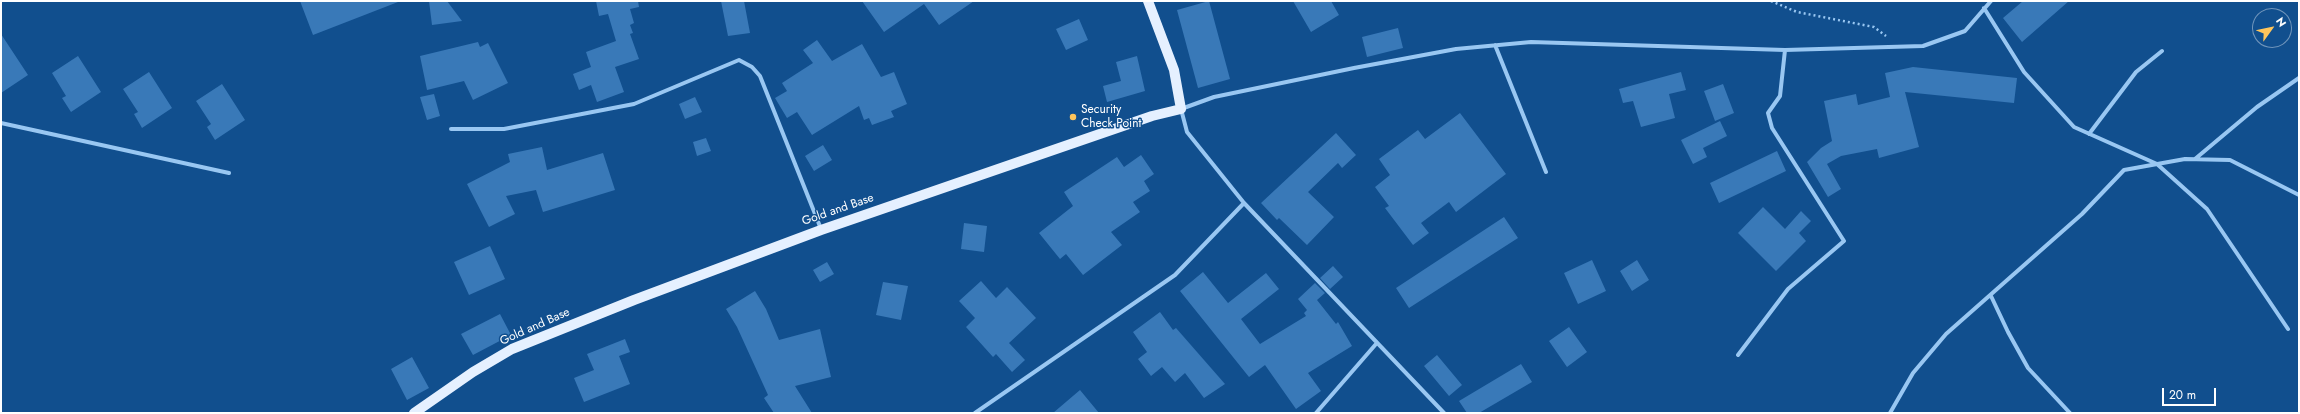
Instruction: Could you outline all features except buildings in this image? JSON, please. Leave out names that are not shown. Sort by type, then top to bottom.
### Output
[{"type":"main road","points":[[1148,1],[1174,70],[1181,109]]},
{"type":"main road","name":"Gold and Base","points":[[414,413],[473,372],[512,349],[634,300],[821,230],[1152,116],[1181,109]]},
{"type":"street","points":[[1444,413],[1376,344],[1244,203],[1188,132],[1181,109],[1214,97],[1354,68],[1456,49],[1495,45],[1531,42],[1784,50],[1923,46],[1965,31],[1991,1]]},
{"type":"street","points":[[1984,8],[2024,72],[2074,127],[2157,164],[2207,209],[2288,329]]},
{"type":"street","points":[[1495,45],[1546,172]]},
{"type":"street","points":[[1738,355],[1788,289],[1844,240],[1772,128],[1768,113],[1780,96],[1784,50]]},
{"type":"street","points":[[2089,134],[2136,72],[2162,51]]},
{"type":"street","points":[[451,128],[504,129],[634,104],[739,60],[752,67],[760,76],[821,230]]},
{"type":"street","points":[[2195,159],[2257,107],[2299,78]]},
{"type":"street","points":[[1,123],[228,173]]},
{"type":"street","points":[[1890,413],[1913,373],[1946,334],[1991,296],[2082,214],[2124,170],[2195,159],[2230,160],[2299,195]]},
{"type":"street","points":[[975,413],[1175,275],[1244,203]]},
{"type":"street","points":[[1991,296],[2008,332],[2028,368],[2070,413]]},
{"type":"street","points":[[1316,413],[1376,344]]},
{"type":"path","points":[[1771,1],[1797,12],[1874,27],[1900,47]]},
{"type":"place","name":"Security Check Point","points":[[1073,117]]}]
